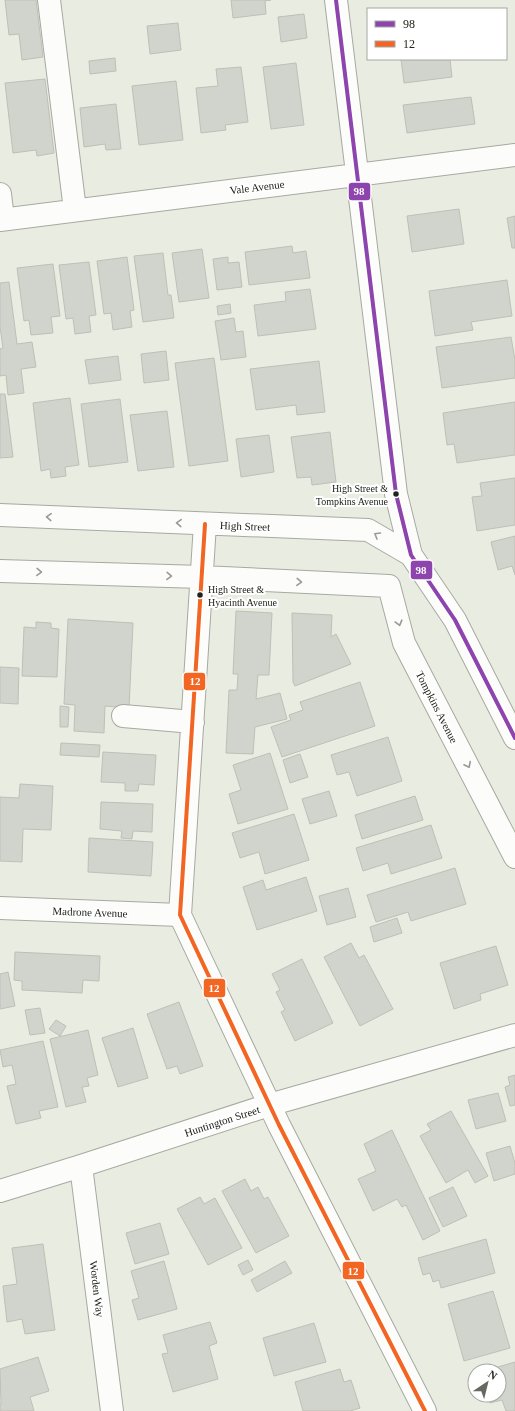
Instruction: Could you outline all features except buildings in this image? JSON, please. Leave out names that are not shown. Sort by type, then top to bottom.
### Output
[{"type":"street","points":[[49,0],[75,210]]},
{"type":"street","points":[[336,0],[396,494],[411,555],[455,620],[515,738]]},
{"type":"street","name":"Vale Avenue","points":[[1,219],[515,155]]},
{"type":"street","points":[[0,194],[1,219]]},
{"type":"street","name":"High Street","points":[[0,515],[368,530],[411,555]]},
{"type":"street","points":[[205,524],[180,915],[269,1105],[424,1411]]},
{"type":"street","points":[[0,571],[202,577],[389,586],[411,555]]},
{"type":"street","name":"Tompkins Avenue","points":[[389,586],[404,643],[515,857]]},
{"type":"street","points":[[123,716],[193,722]]},
{"type":"street","name":"Madrone Avenue","points":[[0,908],[180,915]]},
{"type":"street","name":"Huntington Street","points":[[0,1191],[269,1105],[515,1035]]},
{"type":"street","name":"Worden Way","points":[[81,1166],[112,1411]]},
{"type":"transit line","name":"98","points":[[336,0],[396,494],[411,555],[455,620],[515,738]]},
{"type":"transit line","name":"12","points":[[205,524],[180,915],[279,1125],[425,1411]]},
{"type":"place","name":"High Street & Tompkins Avenue","points":[[396,494]]},
{"type":"place","name":"High Street & Hyacinth Avenue","points":[[200,595]]}]
